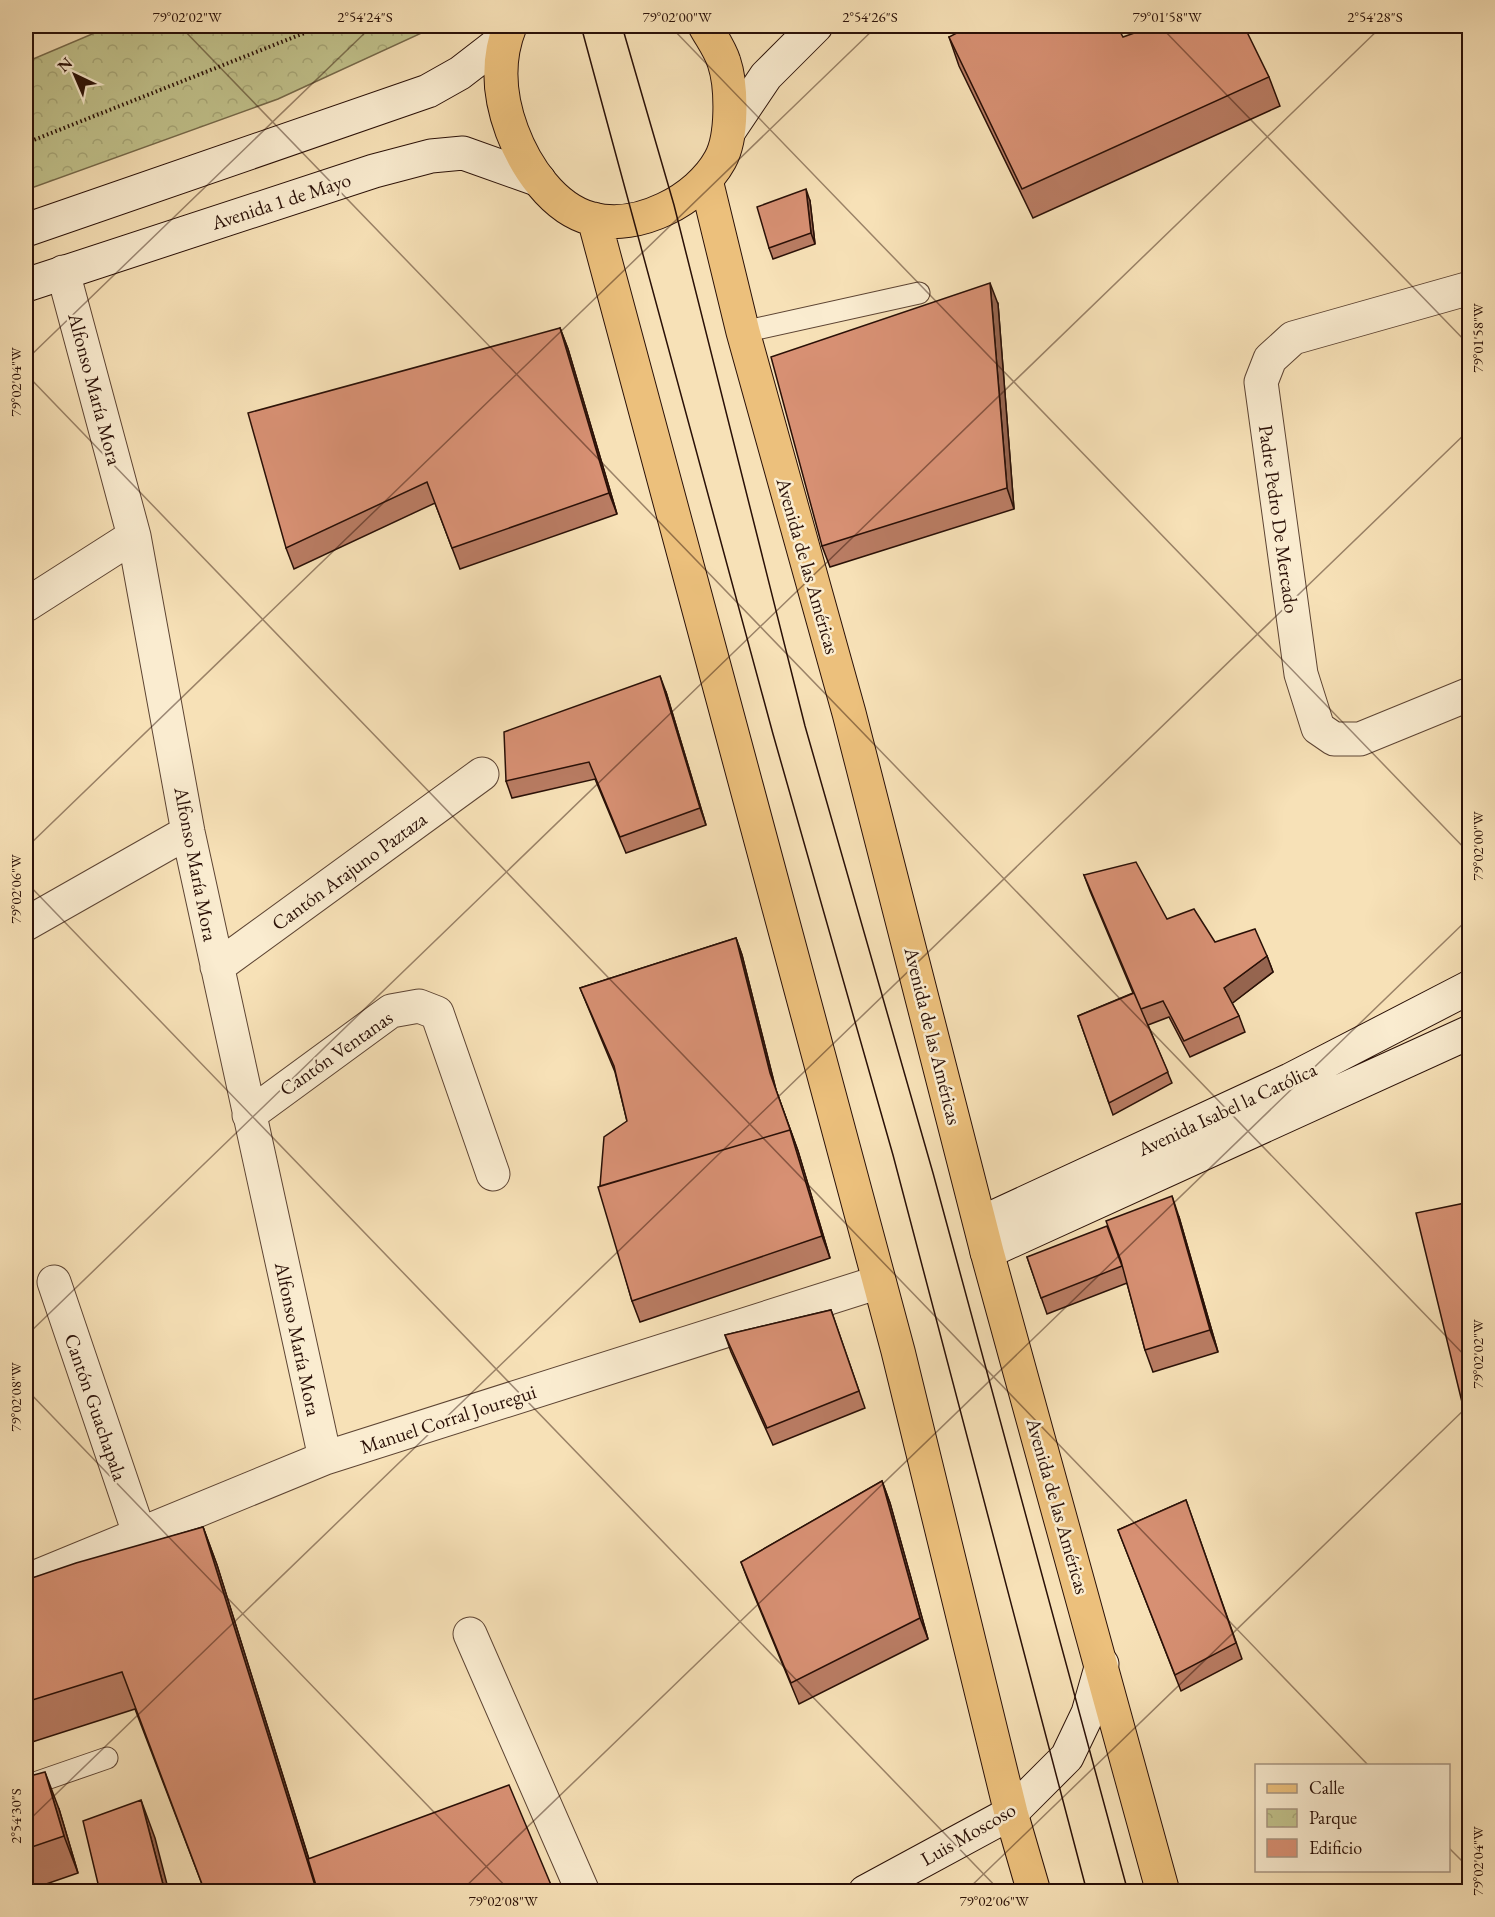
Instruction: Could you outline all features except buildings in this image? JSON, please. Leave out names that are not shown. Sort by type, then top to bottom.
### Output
[{"type":"main road","points":[[507,32],[499,64],[500,78],[509,122],[520,154],[539,180],[569,207],[594,219],[633,220],[674,205],[706,180],[722,158],[729,131],[728,80],[723,60],[705,26]]},
{"type":"main road","name":"Avenida de las Américas","points":[[706,180],[743,332],[809,524],[849,713],[984,1237],[1163,1892]]},
{"type":"main road","points":[[594,219],[879,1282],[1011,1813],[1034,1892]]},
{"type":"street","points":[[729,131],[766,76],[816,26]]},
{"type":"street","points":[[26,230],[428,91],[460,73],[507,32]]},
{"type":"street","name":"Avenida 1 de Mayo","points":[[26,285],[374,171],[431,156],[463,153],[539,180]]},
{"type":"street","name":"Alfonso María Mora","points":[[63,272],[134,536],[188,832],[324,1458]]},
{"type":"street","name":"Padre Pedro De Mercado","points":[[1470,288],[1293,338],[1270,359],[1261,382],[1301,674],[1318,728],[1334,739],[1360,739],[1470,694]]},
{"type":"street","points":[[26,605],[134,536]]},
{"type":"street","name":"Cantón Arajuno Paztaza","points":[[217,967],[482,774]]},
{"type":"street","points":[[26,924],[188,832]]},
{"type":"street","name":"Avenida Isabel la Católica","points":[[984,1237],[1470,987]]},
{"type":"street","name":"Cantón Ventanas","points":[[249,1115],[391,1011],[419,1006],[437,1013],[493,1174]]},
{"type":"street","name":"Avenida Isabel la Católica","points":[[984,1237],[1470,1032]]},
{"type":"street","name":"Cantón Guachapala","points":[[54,1282],[139,1533]]},
{"type":"street","name":"Manuel Corral Jouregui","points":[[26,1581],[324,1458],[879,1282]]},
{"type":"street","points":[[470,1634],[584,1892]]},
{"type":"street","name":"Luis Moscoso","points":[[865,1892],[1011,1813],[1067,1757],[1088,1713],[1102,1664]]},
{"type":"lane","points":[[743,332],[919,293]]},
{"type":"lane","points":[[26,1786],[107,1758]]},
{"type":"path","points":[[26,143],[322,26]]},
{"type":"green space","points":[[111,26],[429,26],[426,31],[278,99],[26,190],[26,62]]},
{"type":"tram line","points":[[581,26],[773,734],[893,1155],[1087,1892]]},
{"type":"tram line","points":[[622,26],[674,205],[805,726],[933,1173],[1128,1892]]}]
